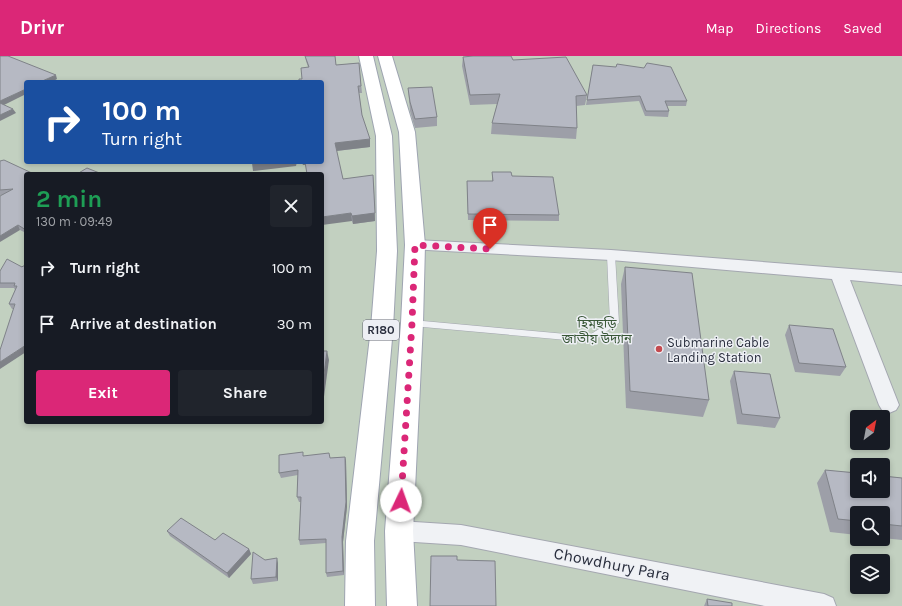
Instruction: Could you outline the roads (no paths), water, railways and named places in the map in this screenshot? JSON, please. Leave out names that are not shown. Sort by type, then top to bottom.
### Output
[{"type":"main road","name":"R180","points":[[360,606],[360,541],[382,328],[388,250],[384,136],[366,56]]},
{"type":"main road","name":"R180","points":[[385,56],[407,132],[415,245],[412,323],[399,531],[402,606]]},
{"type":"street","points":[[415,245],[611,255],[902,279]]},
{"type":"street","points":[[839,274],[889,405]]},
{"type":"street","name":"Chowdhury Para","points":[[399,531],[461,535],[824,606]]},
{"type":"lane","points":[[412,323],[589,339],[615,323],[611,255]]},
{"type":"place","name":"Submarine Cable Landing Station","points":[[659,349]]},
{"type":"park label","name":"হিমছড়ি জাতীয় উদ্যান","points":[[597,330]]}]
